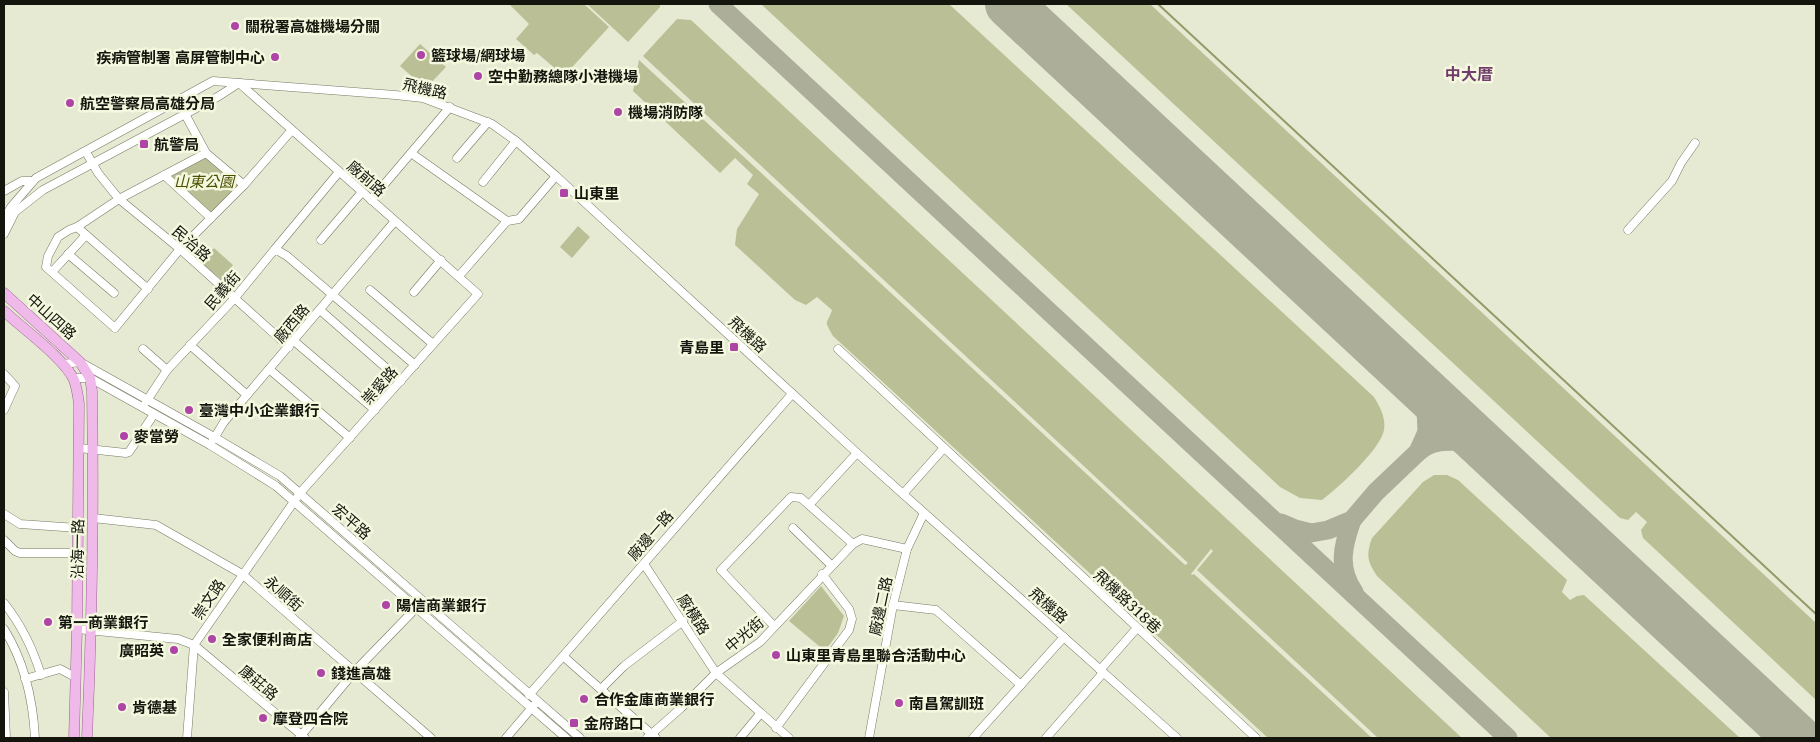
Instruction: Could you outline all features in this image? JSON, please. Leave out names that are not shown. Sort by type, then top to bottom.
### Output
[{"type":"main road","name":"中山四路","points":[[7,295],[80,362]]},
{"type":"main road","name":"中山四路","points":[[4,311],[63,364],[73,378]]},
{"type":"main road","name":"沿海一路","points":[[80,362],[90,378],[92,391],[92,630],[88,738]]},
{"type":"main road","name":"沿海一路","points":[[73,378],[77,388],[79,404],[74,738]]},
{"type":"street","name":"飛機路","points":[[4,220],[11,206],[33,181],[213,81],[395,94],[423,98],[488,122],[516,141],[556,176],[857,453],[1177,738]]},
{"type":"street","name":"飛機路","points":[[4,220],[43,190],[219,96],[239,83]]},
{"type":"street","name":"廠前路","points":[[239,83],[291,131],[478,294]]},
{"type":"street","points":[[371,200],[450,107]]},
{"type":"street","points":[[184,114],[206,153],[244,185]]},
{"type":"street","points":[[457,158],[488,122]]},
{"type":"street","points":[[206,153],[119,199],[77,227],[58,237],[48,256],[49,270],[115,328],[180,249],[244,185],[291,131]]},
{"type":"street","points":[[483,182],[516,141]]},
{"type":"street","points":[[1628,230],[1672,181],[1681,163],[1695,143]]},
{"type":"street","name":"民治路","points":[[86,152],[98,173],[119,199],[180,249],[234,299],[375,410]]},
{"type":"street","points":[[411,153],[507,221]]},
{"type":"street","name":"民義街","points":[[143,407],[167,370],[234,299],[339,172]]},
{"type":"street","points":[[164,175],[211,218]]},
{"type":"street","points":[[459,276],[507,221],[519,219],[556,176]]},
{"type":"street","name":"飛機路","points":[[4,191],[22,181],[33,181]]},
{"type":"street","points":[[321,240],[362,192]]},
{"type":"street","points":[[4,234],[15,213]]},
{"type":"street","name":"廠西路","points":[[210,445],[224,422],[395,221]]},
{"type":"street","points":[[77,227],[148,289]]},
{"type":"street","points":[[49,270],[86,235]]},
{"type":"street","points":[[275,249],[287,256],[415,365]]},
{"type":"street","points":[[68,254],[114,293]]},
{"type":"street","points":[[414,292],[441,260]]},
{"type":"street","points":[[4,286],[7,295]]},
{"type":"street","points":[[370,290],[433,344]]},
{"type":"street","name":"崇愛路","points":[[300,494],[478,294]]},
{"type":"street","points":[[320,310],[401,381]]},
{"type":"street","points":[[190,345],[247,395]]},
{"type":"street","name":"飛機路318巷","points":[[838,349],[943,449],[1256,738]]},
{"type":"street","points":[[143,350],[167,370]]},
{"type":"street","points":[[63,364],[80,362]]},
{"type":"street","name":"宏平路","points":[[80,362],[271,470],[580,738]]},
{"type":"street","points":[[269,369],[350,438]]},
{"type":"street","points":[[4,374],[15,386],[4,410]]},
{"type":"street","name":"宏平路","points":[[73,378],[90,378],[210,445],[266,479],[566,738]]},
{"type":"street","name":"廠邊一路","points":[[529,695],[792,394]]},
{"type":"street","points":[[78,448],[129,452],[154,414]]},
{"type":"street","points":[[903,494],[943,449]]},
{"type":"street","points":[[809,504],[857,453]]},
{"type":"street","name":"崇文路","points":[[187,738],[194,645],[242,574],[300,494]]},
{"type":"street","points":[[774,626],[721,570],[787,500],[795,497],[801,498],[853,544],[862,539],[907,549]]},
{"type":"street","name":"廠邊二路","points":[[869,738],[893,605],[907,549],[924,513]]},
{"type":"street","points":[[4,514],[20,524],[78,528]]},
{"type":"street","name":"永順街","points":[[93,518],[156,525],[242,574],[431,738]]},
{"type":"street","points":[[792,528],[831,565]]},
{"type":"street","points":[[4,540],[15,551],[20,553],[78,553]]},
{"type":"street","name":"中光街","points":[[651,737],[716,673],[760,642],[822,574],[853,544]]},
{"type":"street","name":"廠橫路","points":[[644,564],[716,673],[789,738]]},
{"type":"street","points":[[776,728],[849,630],[852,619],[849,609],[822,574]]},
{"type":"street","points":[[302,737],[355,672],[423,601]]},
{"type":"street","points":[[4,603],[11,611],[28,643],[41,675]]},
{"type":"street","points":[[893,605],[936,610],[1021,685]]},
{"type":"street","points":[[600,689],[624,666],[683,621]]},
{"type":"street","points":[[4,628],[31,696],[35,738]]},
{"type":"street","points":[[1046,738],[1137,628]]},
{"type":"street","name":"康莊路","points":[[77,629],[178,639],[194,645],[302,737]]},
{"type":"street","points":[[973,738],[1064,637]]},
{"type":"street","points":[[563,656],[651,737]]},
{"type":"street","points":[[25,679],[60,670],[75,677]]},
{"type":"street","points":[[4,692],[6,738]]},
{"type":"street","points":[[506,738],[538,701]]},
{"type":"street","points":[[740,738],[760,714]]},
{"type":"green space","points":[[509,4],[584,4],[609,27],[564,76],[537,53],[534,55],[516,39],[529,24]]},
{"type":"green space","points":[[587,4],[660,4],[660,7],[628,42]]},
{"type":"green space","points":[[761,4],[949,4],[1374,397],[1382,413],[1384,430],[1381,438],[1367,458],[1322,500],[1300,498],[1280,487]]},
{"type":"green space","points":[[1066,4],[1150,4],[1816,623],[1816,700],[1643,538],[1641,530],[1647,522],[1636,512],[1628,520],[1620,518]]},
{"type":"green space","points":[[677,19],[691,20],[1462,738],[1378,738],[1197,570],[1213,551],[1211,549],[1191,574],[1194,574],[1372,738],[1268,738],[833,336],[827,322],[832,310],[817,297],[806,305],[795,300],[735,245],[737,229],[759,194],[747,184],[753,175],[735,158],[720,173],[633,91],[639,60],[1185,565],[1188,563],[643,56]]},
{"type":"green space","name":"籃球場/網球場","points":[[420,44],[446,67],[428,86],[422,85],[400,66]]},
{"type":"green space","name":"山東公園","points":[[206,157],[238,186],[214,215],[169,176]]},
{"type":"green space","points":[[578,226],[590,237],[572,258],[560,247]]},
{"type":"green space","points":[[214,248],[233,265],[222,280],[201,263]]},
{"type":"green space","points":[[1434,475],[1447,475],[1458,480],[1567,580],[1562,592],[1570,600],[1584,595],[1740,738],[1551,738],[1377,576],[1371,566],[1368,554],[1372,538],[1423,482]]},
{"type":"green space","points":[[821,586],[844,616],[838,633],[825,651],[789,621]]},
{"type":"waterway","points":[[1158,4],[1816,614]]},
{"type":"taxiway","points":[[718,4],[1508,738]]},
{"type":"taxiway","points":[[1281,523],[1311,533],[1328,530],[1352,520],[1376,492],[1418,452],[1427,432],[1423,388]]},
{"type":"taxiway","points":[[1418,452],[1426,446],[1444,441],[1473,445],[1491,451]]},
{"type":"taxiway","points":[[1352,520],[1343,556],[1345,574],[1354,592]]},
{"type":"runway","points":[[1009,4],[1797,738]]},
{"type":"place","name":"關稅署高雄機場分關","points":[[235,26]]},
{"type":"place","name":"籃球場/網球場","points":[[421,55]]},
{"type":"place","name":"疾病管制署 高屏管制中心","points":[[275,57]]},
{"type":"place","name":"空中勤務總隊小港機場","points":[[478,76]]},
{"type":"place","name":"航空警察局高雄分局","points":[[70,103]]},
{"type":"place","name":"機場消防隊","points":[[618,112]]},
{"type":"place","name":"航警局","points":[[144,144]]},
{"type":"place","name":"山東里","points":[[564,193]]},
{"type":"place","name":"青島里","points":[[734,347]]},
{"type":"place","name":"臺灣中小企業銀行","points":[[189,410]]},
{"type":"place","name":"麥當勞","points":[[124,436]]},
{"type":"place","name":"陽信商業銀行","points":[[386,605]]},
{"type":"place","name":"第一商業銀行","points":[[48,622]]},
{"type":"place","name":"全家便利商店","points":[[212,639]]},
{"type":"place","name":"廣昭英","points":[[174,650]]},
{"type":"place","name":"山東里青島里聯合活動中心","points":[[776,655]]},
{"type":"place","name":"錢進高雄","points":[[321,673]]},
{"type":"place","name":"合作金庫商業銀行","points":[[584,699]]},
{"type":"place","name":"南昌駕訓班","points":[[899,703]]},
{"type":"place","name":"肯德基","points":[[122,707]]},
{"type":"place","name":"摩登四合院","points":[[263,718]]},
{"type":"place","name":"金府路口","points":[[574,723]]},
{"type":"district","name":"中大厝","points":[[1469,74]]}]
